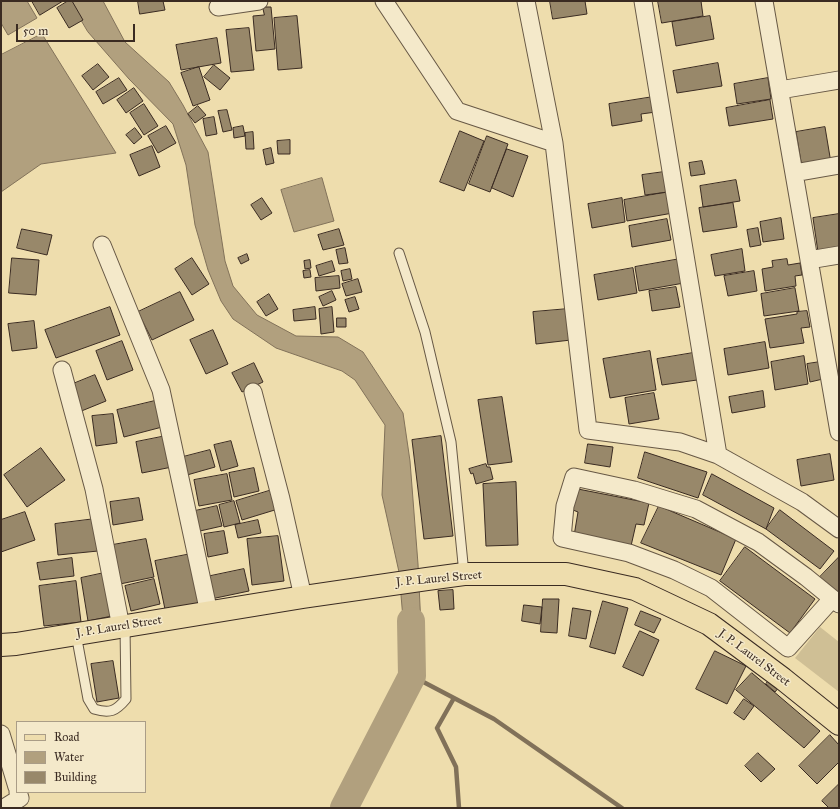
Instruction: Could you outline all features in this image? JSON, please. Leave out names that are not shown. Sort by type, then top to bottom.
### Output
[{"type":"main road","name":"J. P. Laurel Street","points":[[1,645],[16,644],[391,583],[464,574],[566,574],[635,589],[709,624],[783,679],[839,724]]},
{"type":"street","points":[[218,8],[259,1]]},
{"type":"street","points":[[384,1],[457,111],[554,143]]},
{"type":"street","points":[[526,1],[554,143],[588,430],[680,442],[718,455],[802,502],[839,529]]},
{"type":"street","points":[[643,1],[718,455]]},
{"type":"street","points":[[768,2],[780,90],[809,260],[831,343],[839,432]]},
{"type":"street","points":[[780,90],[839,80]]},
{"type":"street","points":[[794,173],[839,165]]},
{"type":"street","points":[[102,246],[160,390],[209,613]]},
{"type":"street","points":[[809,260],[839,255]]},
{"type":"street","points":[[62,370],[94,489],[123,626]]},
{"type":"street","points":[[253,392],[303,597]]},
{"type":"street","points":[[574,477],[634,490],[696,510],[758,542],[836,601],[788,648],[711,588],[674,570],[629,553],[562,538],[565,506],[574,477]]},
{"type":"street","points":[[1,734],[16,784]]},
{"type":"street","points":[[4,808],[20,798],[18,793]]},
{"type":"lane","points":[[399,253],[425,332],[451,442],[464,574]]},
{"type":"lane","points":[[76,634],[88,699],[94,709],[105,712],[118,708],[126,699],[123,626]]},
{"type":"shaded area","points":[[820,627],[839,642],[839,692],[795,658]]},
{"type":"water","points":[[1,1],[27,1],[37,18],[8,35],[1,23]]},
{"type":"water","points":[[70,1],[103,1],[125,42],[169,82],[183,105],[208,152],[225,261],[233,286],[257,315],[296,336],[338,337],[363,352],[403,413],[410,461],[418,564],[422,647],[407,665],[399,572],[382,495],[385,425],[355,380],[342,371],[276,348],[233,319],[221,301],[208,270],[195,225],[186,165],[173,124],[129,79],[88,32]]},
{"type":"water","points":[[42,34],[116,153],[41,164],[1,192],[1,55]]},
{"type":"water","points":[[322,178],[334,221],[294,232],[281,190]]},
{"type":"building","points":[[32,1],[63,1],[40,15]]},
{"type":"building","points":[[68,1],[72,1],[83,20],[69,28],[57,8]]},
{"type":"building","points":[[138,1],[163,1],[165,10],[140,14]]},
{"type":"building","points":[[550,1],[585,1],[587,14],[553,19]]},
{"type":"building","points":[[658,1],[701,1],[703,16],[662,23]]},
{"type":"building","points":[[263,7],[271,7],[275,49],[256,51],[253,16],[264,15]]},
{"type":"building","points":[[297,16],[302,68],[278,70],[274,18]]},
{"type":"building","points":[[710,16],[714,39],[676,46],[672,22]]},
{"type":"building","points":[[249,28],[254,70],[231,72],[226,30]]},
{"type":"building","points":[[217,38],[221,63],[181,70],[176,45]]},
{"type":"building","points":[[718,63],[722,86],[677,93],[673,71]]},
{"type":"building","points":[[98,64],[109,77],[93,90],[82,76]]},
{"type":"building","points":[[214,65],[230,78],[220,90],[204,77]]},
{"type":"building","points":[[199,67],[210,100],[193,106],[181,73]]},
{"type":"building","points":[[119,78],[127,90],[103,104],[96,92]]},
{"type":"building","points":[[768,78],[771,99],[737,104],[734,84]]},
{"type":"building","points":[[134,88],[143,101],[126,113],[117,100]]},
{"type":"building","points":[[653,97],[656,112],[641,114],[642,121],[612,126],[609,104]]},
{"type":"building","points":[[770,100],[773,119],[729,126],[726,108]]},
{"type":"building","points":[[144,104],[158,126],[144,135],[130,113]]},
{"type":"building","points":[[198,106],[206,115],[195,123],[188,114]]},
{"type":"building","points":[[227,110],[232,130],[223,132],[218,111]]},
{"type":"building","points":[[214,117],[217,134],[206,136],[203,119]]},
{"type":"building","points":[[166,126],[176,143],[158,153],[148,136]]},
{"type":"building","points":[[243,126],[245,136],[234,138],[233,128]]},
{"type":"building","points":[[825,127],[831,163],[802,168],[796,132]]},
{"type":"building","points":[[135,128],[142,137],[134,144],[126,135]]},
{"type":"building","points":[[460,131],[484,141],[464,191],[440,182]]},
{"type":"building","points":[[253,132],[254,149],[246,149],[245,133]]},
{"type":"building","points":[[487,136],[508,144],[490,192],[469,184]]},
{"type":"building","points":[[290,140],[290,154],[278,154],[277,141]]},
{"type":"building","points":[[152,146],[160,167],[139,176],[130,155]]},
{"type":"building","points":[[271,148],[274,163],[266,165],[263,150]]},
{"type":"building","points":[[507,149],[528,156],[513,197],[492,188]]},
{"type":"building","points":[[702,161],[705,174],[691,176],[689,163]]},
{"type":"building","points":[[664,172],[668,192],[645,195],[642,175]]},
{"type":"building","points":[[736,180],[740,201],[703,207],[700,186]]},
{"type":"building","points":[[669,192],[673,213],[627,221],[624,200]]},
{"type":"building","points":[[262,198],[272,213],[261,220],[251,205]]},
{"type":"building","points":[[622,198],[625,222],[592,228],[588,204]]},
{"type":"building","points":[[733,203],[737,227],[703,232],[699,208]]},
{"type":"building","points":[[839,214],[839,248],[818,252],[813,218]]},
{"type":"building","points":[[781,218],[784,239],[763,242],[760,222]]},
{"type":"building","points":[[667,219],[671,240],[632,247],[629,226]]},
{"type":"building","points":[[758,228],[761,245],[750,247],[747,230]]},
{"type":"building","points":[[22,229],[52,235],[47,255],[17,248]]},
{"type":"building","points":[[339,229],[344,245],[323,250],[318,235]]},
{"type":"building","points":[[345,248],[348,263],[339,264],[336,250]]},
{"type":"building","points":[[742,249],[745,271],[715,276],[711,255]]},
{"type":"building","points":[[247,254],[249,260],[241,264],[238,258]]},
{"type":"building","points":[[12,258],[39,260],[36,295],[9,293]]},
{"type":"building","points":[[192,258],[209,284],[192,295],[175,269]]},
{"type":"building","points":[[680,259],[684,283],[639,291],[635,267]]},
{"type":"building","points":[[787,259],[788,265],[800,263],[802,275],[795,276],[796,286],[765,291],[762,269],[773,267],[772,261]]},
{"type":"building","points":[[310,260],[311,268],[305,269],[304,261]]},
{"type":"building","points":[[332,261],[335,271],[319,276],[316,266]]},
{"type":"building","points":[[633,268],[637,293],[598,300],[594,275]]},
{"type":"building","points":[[350,269],[352,279],[343,281],[341,271]]},
{"type":"building","points":[[310,270],[311,277],[304,278],[303,271]]},
{"type":"building","points":[[754,271],[757,291],[728,296],[724,276]]},
{"type":"building","points":[[339,276],[340,288],[316,291],[315,278]]},
{"type":"building","points":[[358,279],[362,292],[346,296],[342,284]]},
{"type":"building","points":[[676,287],[680,307],[652,311],[649,291]]},
{"type":"building","points":[[795,288],[799,311],[764,316],[761,294]]},
{"type":"building","points":[[332,291],[336,300],[323,306],[319,297]]},
{"type":"building","points":[[180,292],[194,320],[152,340],[138,312]]},
{"type":"building","points":[[269,294],[278,309],[266,316],[257,302]]},
{"type":"building","points":[[355,297],[359,309],[349,312],[345,300]]},
{"type":"building","points":[[110,307],[120,335],[56,358],[45,330]]},
{"type":"building","points":[[315,307],[316,319],[294,321],[293,310]]},
{"type":"building","points":[[332,307],[334,332],[321,334],[319,309]]},
{"type":"building","points":[[568,309],[571,340],[536,344],[533,312]]},
{"type":"building","points":[[807,311],[810,327],[801,328],[804,343],[770,348],[765,319]]},
{"type":"building","points":[[337,318],[346,318],[346,327],[337,327]]},
{"type":"building","points":[[34,321],[37,348],[12,351],[8,324]]},
{"type":"building","points":[[213,330],[228,364],[206,374],[190,340]]},
{"type":"building","points":[[122,341],[133,370],[107,380],[96,351]]},
{"type":"building","points":[[765,342],[769,368],[728,375],[724,349]]},
{"type":"building","points":[[650,351],[656,390],[610,398],[603,359]]},
{"type":"building","points":[[699,352],[704,379],[662,385],[657,359]]},
{"type":"building","points":[[804,356],[808,384],[775,390],[771,362]]},
{"type":"building","points":[[820,362],[823,379],[810,382],[807,364]]},
{"type":"building","points":[[254,363],[263,382],[242,392],[232,373]]},
{"type":"building","points":[[95,375],[106,401],[79,412],[68,386]]},
{"type":"building","points":[[763,391],[765,407],[732,413],[729,397]]},
{"type":"building","points":[[654,393],[659,419],[629,424],[625,398]]},
{"type":"building","points":[[502,397],[512,462],[488,465],[478,400]]},
{"type":"building","points":[[159,400],[166,426],[124,437],[117,410]]},
{"type":"building","points":[[113,414],[117,443],[96,446],[92,416]]},
{"type":"building","points":[[166,436],[172,467],[142,473],[136,442]]},
{"type":"building","points":[[441,436],[453,536],[424,539],[412,440]]},
{"type":"building","points":[[231,441],[238,466],[221,471],[214,445]]},
{"type":"building","points":[[588,444],[613,447],[610,467],[585,463]]},
{"type":"building","points":[[41,448],[65,480],[27,507],[4,475]]},
{"type":"building","points":[[210,450],[215,467],[187,475],[183,457]]},
{"type":"building","points":[[645,452],[707,472],[698,498],[638,478]]},
{"type":"building","points":[[830,454],[834,480],[801,486],[797,460]]},
{"type":"building","points":[[486,464],[487,467],[490,467],[493,479],[476,484],[473,473],[471,474],[469,469]]},
{"type":"building","points":[[254,468],[259,491],[234,497],[229,473]]},
{"type":"building","points":[[227,474],[232,500],[199,506],[194,480]]},
{"type":"building","points":[[712,474],[774,508],[766,529],[703,495]]},
{"type":"building","points":[[516,482],[518,545],[486,546],[483,484]]},
{"type":"building","points":[[578,489],[649,503],[644,525],[636,524],[631,546],[574,536],[578,512],[573,510]]},
{"type":"building","points":[[272,490],[278,509],[242,520],[236,501]]},
{"type":"building","points":[[139,498],[143,520],[113,525],[110,502]]},
{"type":"building","points":[[234,501],[240,523],[224,527],[219,505]]},
{"type":"building","points":[[217,506],[222,526],[200,531],[195,511]]},
{"type":"building","points":[[659,506],[736,539],[721,575],[641,543]]},
{"type":"building","points":[[780,510],[834,551],[820,569],[766,529]]},
{"type":"building","points":[[25,512],[35,540],[1,552],[1,520]]},
{"type":"building","points":[[95,519],[98,551],[58,555],[55,524]]},
{"type":"building","points":[[258,520],[261,533],[238,538],[235,525]]},
{"type":"building","points":[[224,531],[228,553],[208,557],[204,534]]},
{"type":"building","points":[[278,536],[284,581],[252,585],[247,539]]},
{"type":"building","points":[[146,539],[154,577],[115,585],[107,546]]},
{"type":"building","points":[[745,547],[815,599],[790,633],[720,581]]},
{"type":"building","points":[[191,554],[202,607],[166,614],[155,561]]},
{"type":"building","points":[[839,557],[839,594],[819,578]]},
{"type":"building","points":[[72,558],[74,576],[40,580],[37,563]]},
{"type":"building","points":[[244,569],[249,591],[211,599],[206,577]]},
{"type":"building","points":[[104,573],[112,616],[88,621],[81,578]]},
{"type":"building","points":[[154,579],[160,604],[131,611],[125,586]]},
{"type":"building","points":[[76,581],[81,622],[44,626],[39,586]]},
{"type":"building","points":[[453,590],[454,609],[440,610],[438,591]]},
{"type":"building","points":[[543,599],[559,599],[557,633],[541,632]]},
{"type":"building","points":[[603,601],[628,608],[615,654],[590,647]]},
{"type":"building","points":[[524,605],[542,607],[540,624],[522,621]]},
{"type":"building","points":[[573,608],[591,611],[586,639],[569,636]]},
{"type":"building","points":[[641,611],[661,619],[654,633],[635,625]]},
{"type":"building","points":[[640,631],[659,640],[643,676],[623,667]]},
{"type":"building","points":[[715,651],[746,666],[727,704],[696,689]]},
{"type":"building","points":[[113,661],[119,698],[97,702],[91,664]]},
{"type":"building","points":[[752,673],[820,731],[804,748],[736,690]]},
{"type":"building","points":[[770,679],[780,686],[775,692],[766,684]]},
{"type":"building","points":[[744,699],[754,706],[744,720],[734,713]]},
{"type":"building","points":[[830,735],[839,745],[839,762],[817,784],[799,766]]},
{"type":"building","points":[[758,753],[775,769],[761,782],[745,766]]},
{"type":"building","points":[[839,784],[839,808],[829,808],[822,801]]},
{"type":"waterway","points":[[344,808],[412,676],[411,621]]},
{"type":"waterway","points":[[412,676],[494,719],[622,808]]},
{"type":"waterway","points":[[454,698],[437,728],[456,767],[459,808]]}]
